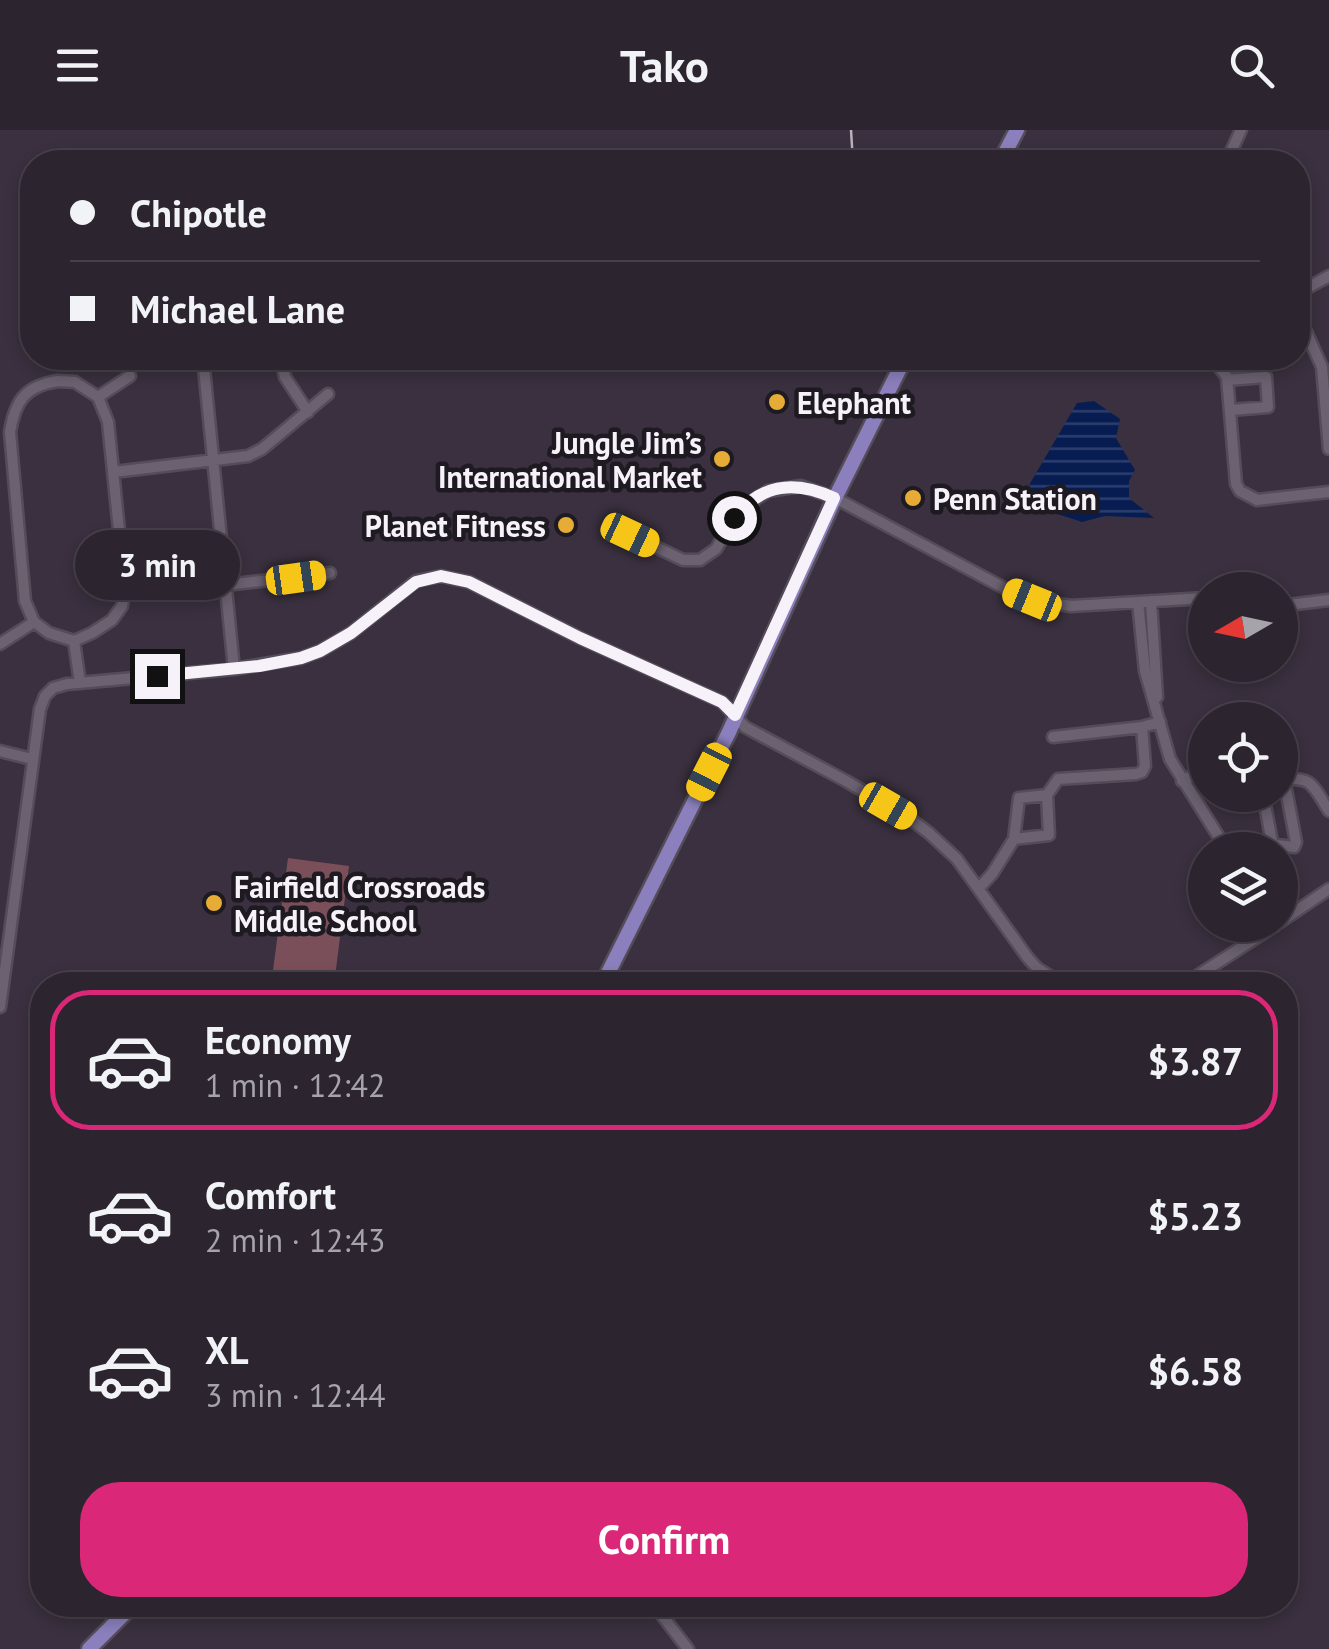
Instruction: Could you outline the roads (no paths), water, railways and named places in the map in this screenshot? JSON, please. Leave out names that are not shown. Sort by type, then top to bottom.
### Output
[{"type":"main road","points":[[609,972],[729,732],[834,498],[898,370]]},
{"type":"main road","points":[[89,1649],[121,1617]]},
{"type":"street","points":[[1310,340],[1322,367],[1329,449]]},
{"type":"street","points":[[204,370],[234,669]]},
{"type":"street","points":[[284,370],[308,412]]},
{"type":"street","points":[[1221,370],[1228,380],[1236,484],[1240,490],[1256,500],[1329,492]]},
{"type":"street","points":[[98,397],[130,376]]},
{"type":"street","points":[[1228,380],[1266,377],[1268,407],[1231,410]]},
{"type":"street","points":[[58,381],[75,382],[98,397],[108,422],[124,589],[122,606],[112,620],[92,634],[74,640],[49,633],[34,622],[24,601],[8,409],[43,383],[58,381]]},
{"type":"street","points":[[114,472],[248,456],[262,449],[328,394]]},
{"type":"street","points":[[630,535],[692,562],[716,550],[741,509],[768,491],[801,486],[834,498],[1032,600],[1071,606],[1188,599]]},
{"type":"street","points":[[226,585],[330,573]]},
{"type":"street","points":[[0,1007],[40,709],[53,688],[285,662],[320,651],[351,633],[416,582],[441,576],[469,582],[580,638],[722,702],[745,727],[924,828],[945,846],[980,888],[1028,958],[1044,972]]},
{"type":"street","points":[[1298,604],[1329,600]]},
{"type":"street","points":[[1151,601],[1159,717]]},
{"type":"street","points":[[1138,602],[1145,671],[1170,759],[1215,832]]},
{"type":"street","points":[[0,644],[34,622]]},
{"type":"street","points":[[74,640],[80,683]]},
{"type":"street","points":[[1052,737],[1142,728],[1159,717]]},
{"type":"street","points":[[1014,840],[1049,836],[1047,795],[1058,779],[1142,772],[1142,728]]},
{"type":"street","points":[[0,751],[32,759]]},
{"type":"street","points":[[1182,781],[1188,778]]},
{"type":"street","points":[[1298,778],[1307,780],[1329,811]]},
{"type":"street","points":[[980,888],[1014,840],[1018,798],[1047,795]]},
{"type":"street","points":[[1266,812],[1272,842],[1294,847],[1289,812]]},
{"type":"street","points":[[1298,911],[1329,890]]},
{"type":"street","points":[[1203,972],[1250,942]]},
{"type":"street","points":[[663,1617],[688,1649]]},
{"type":"water","points":[[1094,401],[1120,419],[1116,438],[1135,470],[1129,481],[1129,498],[1154,518],[1105,516],[1082,522],[1033,506],[1025,492],[1077,403]]},
{"type":"railway","points":[[851,130],[852,150]]},
{"type":"place","name":"Elephant","points":[[777,402]]},
{"type":"place","name":"Jungle Jim’s International Market","points":[[722,459]]},
{"type":"place","name":"Penn Station","points":[[913,498]]},
{"type":"place","name":"Planet Fitness","points":[[566,525]]},
{"type":"place","name":"Fairfield Crossroads Middle School","points":[[214,903]]}]
